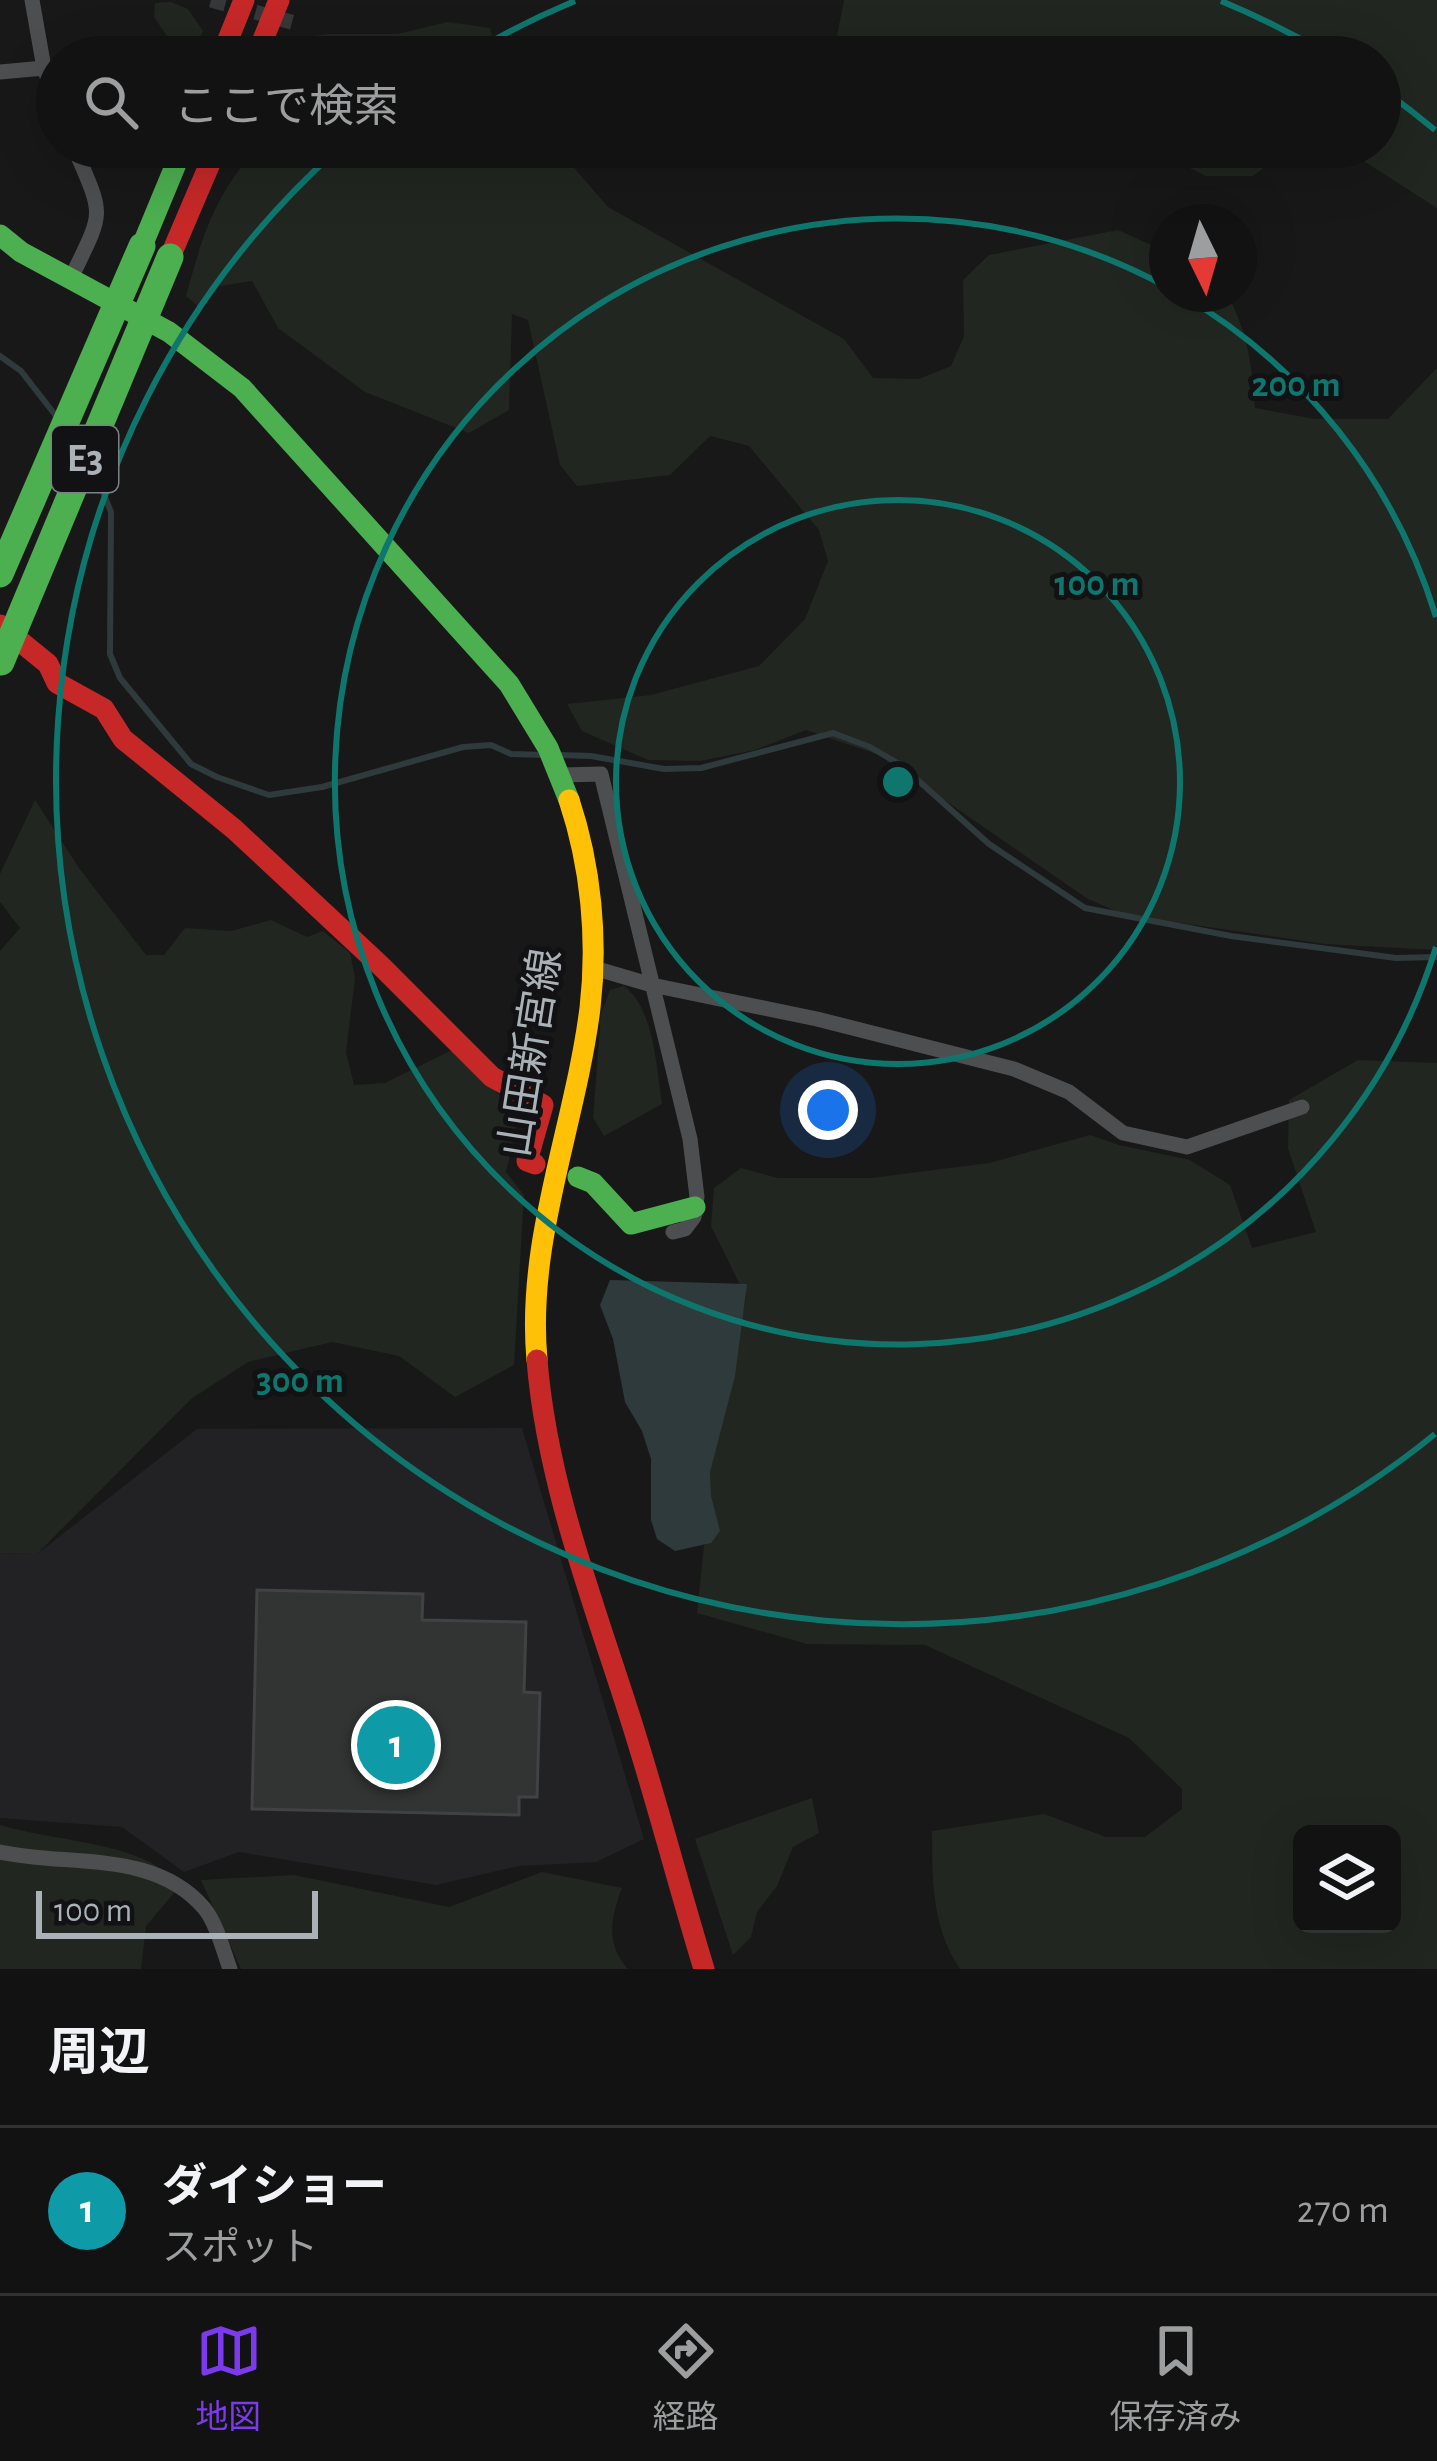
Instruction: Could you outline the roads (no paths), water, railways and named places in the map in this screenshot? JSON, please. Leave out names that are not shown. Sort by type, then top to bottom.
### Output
[{"type":"main road","points":[[229,36],[244,0]]},
{"type":"main road","points":[[264,36],[279,0]]},
{"type":"main road","name":"E3","points":[[0,574],[174,168]]},
{"type":"main road","name":"E3","points":[[1,663],[208,168]]},
{"type":"main road","name":"山田新宮線","points":[[0,235],[21,252],[169,332],[242,388],[509,684],[536,720],[563,775],[578,826],[594,968],[540,1246],[535,1339],[549,1448],[576,1554],[631,1718],[704,1969]]},
{"type":"main road","points":[[0,625],[48,664],[57,683],[104,709],[123,739],[234,829],[491,1077],[543,1105],[527,1161],[535,1164]]},
{"type":"main road","points":[[578,1177],[593,1183],[631,1224],[695,1207]]},
{"type":"street","points":[[32,0],[38,36]]},
{"type":"street","points":[[0,71],[36,69]]},
{"type":"street","points":[[71,278],[97,225],[99,205],[83,168]]},
{"type":"street","points":[[563,775],[601,774],[690,1139],[695,1207],[685,1229],[673,1232]]},
{"type":"street","points":[[594,968],[652,986],[817,1019],[1014,1069],[1069,1092],[1124,1133],[1187,1147],[1302,1107]]},
{"type":"street","points":[[0,1852],[116,1863],[171,1880],[206,1910],[230,1969]]},
{"type":"waterway","points":[[0,356],[21,371],[56,416]]},
{"type":"waterway","points":[[92,465],[111,512],[110,654],[120,678],[191,764],[269,795],[322,787],[463,747],[491,745],[511,754],[547,755]]},
{"type":"waterway","points":[[560,755],[664,769],[701,768],[833,733],[901,765],[989,844],[1085,908],[1231,936],[1396,958],[1437,957]]},
{"type":"tunnel","points":[[211,0],[295,23]]},
{"type":"place","name":"ダイショー","points":[[396,1745]]}]
